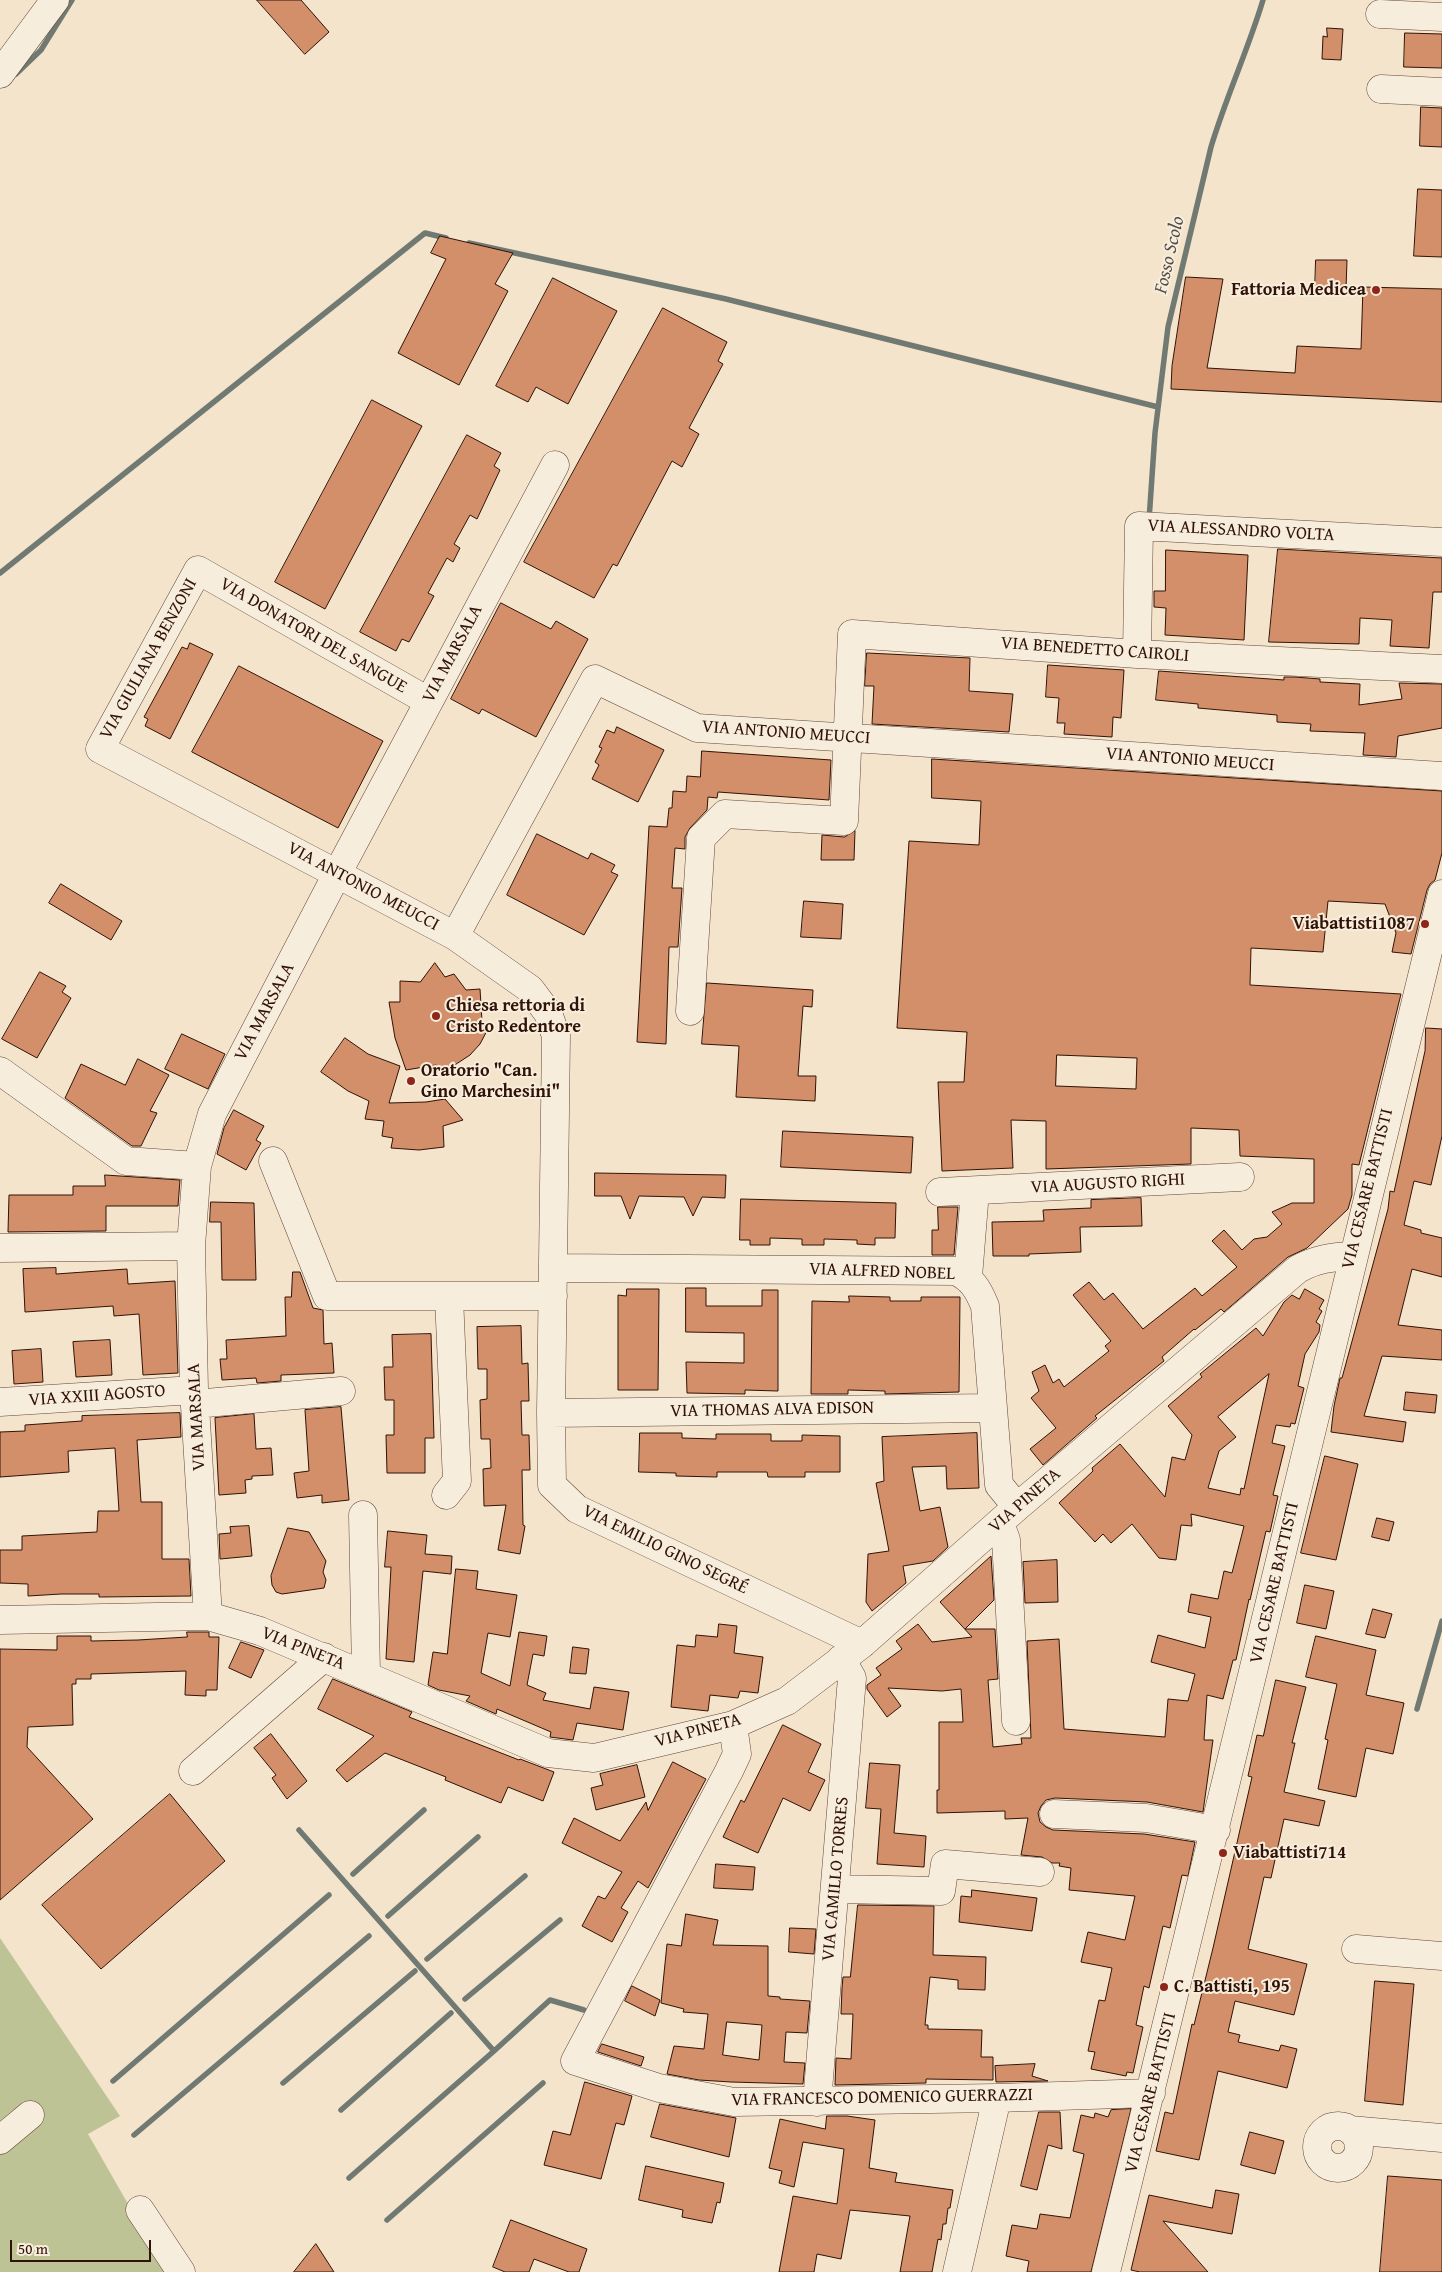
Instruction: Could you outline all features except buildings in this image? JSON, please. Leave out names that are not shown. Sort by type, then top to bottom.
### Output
[{"type":"street","points":[[0,74],[55,0]]},
{"type":"street","points":[[1380,14],[1442,17]]},
{"type":"street","points":[[1381,89],[1442,92]]},
{"type":"street","name":"VIA MARSALA","points":[[208,1616],[195,1397],[191,1246],[198,1166],[212,1114],[428,701],[555,465]]},
{"type":"street","name":"VIA ALESSANDRO VOLTA","points":[[1137,654],[1139,526],[1442,542]]},
{"type":"street","name":"VIA DONATORI DEL SANGUE","points":[[198,570],[428,701]]},
{"type":"street","name":"VIA GIULIANA BENZONI","points":[[100,749],[198,570]]},
{"type":"street","name":"VIA BENEDETTO CAIROLI","points":[[848,738],[852,634],[1137,654],[1442,668]]},
{"type":"street","name":"VIA ANTONIO MEUCCI","points":[[100,749],[455,936],[595,679],[697,728],[1442,776]]},
{"type":"street","points":[[690,1011],[701,838],[725,814],[844,821],[848,738]]},
{"type":"street","name":"VIA CESARE BATTISTI","points":[[1106,2272],[1216,1830],[1351,1256],[1442,894]]},
{"type":"street","name":"VIA EMILIO GINO SEGRÉ","points":[[455,936],[530,990],[548,1013],[556,1036],[552,1296],[552,1485],[577,1509],[818,1623],[841,1659]]},
{"type":"street","points":[[0,1071],[126,1161],[198,1166]]},
{"type":"street","points":[[273,1161],[327,1296],[552,1296]]},
{"type":"street","name":"VIA AUGUSTO RIGHI","points":[[940,1192],[1240,1177]]},
{"type":"street","points":[[968,1277],[975,1191]]},
{"type":"street","points":[[0,1248],[191,1246]]},
{"type":"street","name":"VIA PINETA","points":[[0,1620],[208,1616],[260,1631],[366,1674],[548,1753],[594,1758],[733,1724],[787,1701],[841,1659],[1298,1269],[1326,1258],[1351,1256]]},
{"type":"street","name":"VIA ALFRED NOBEL","points":[[553,1268],[956,1271],[968,1277],[977,1288],[985,1306],[999,1485],[1009,1515]]},
{"type":"street","points":[[446,1495],[457,1481],[449,1297]]},
{"type":"street","name":"VIA XXIII AGOSTO","points":[[0,1402],[195,1397],[341,1390]]},
{"type":"street","name":"VIA THOMAS ALVA EDISON","points":[[551,1413],[993,1408]]},
{"type":"street","points":[[362,1515],[366,1674]]},
{"type":"street","points":[[1009,1515],[1006,1540],[1016,1722]]},
{"type":"street","points":[[818,1623],[821,1648],[841,1659]]},
{"type":"street","points":[[192,1771],[324,1657]]},
{"type":"street","name":"VIA CAMILLO TORRES","points":[[816,2102],[836,1889],[852,1678],[841,1659]]},
{"type":"street","name":"VIA FRANCESCO DOMENICO GUERRAZZI","points":[[733,1724],[737,1754],[575,2061],[659,2088],[734,2102],[816,2102],[1151,2093]]},
{"type":"street","points":[[1054,1814],[1146,1818],[1216,1830]]},
{"type":"street","points":[[836,1889],[941,1891],[945,1864],[1040,1872]]},
{"type":"street","points":[[1356,1949],[1442,1956]]},
{"type":"street","points":[[957,2272],[997,2098]]},
{"type":"street","points":[[0,2140],[30,2115]]},
{"type":"street","points":[[1350,2130],[1442,2138]]},
{"type":"street","points":[[140,2210],[181,2272]]},
{"type":"green space","points":[[0,1938],[120,2116],[88,2134],[167,2272],[0,2272]]},
{"type":"waterway","points":[[16,74],[41,50],[72,0]]},
{"type":"waterway","name":"Fosso Scolo","points":[[1149,520],[1155,433],[1168,327],[1211,147],[1263,0]]},
{"type":"waterway","points":[[0,573],[425,233],[446,238]]},
{"type":"waterway","points":[[469,243],[726,299],[1158,407]]},
{"type":"waterway","points":[[1417,1709],[1442,1621]]},
{"type":"waterway","points":[[353,1874],[424,1810]]},
{"type":"waterway","points":[[299,1830],[494,2051]]},
{"type":"waterway","points":[[388,1916],[478,1837]]},
{"type":"waterway","points":[[427,1959],[525,1876]]},
{"type":"waterway","points":[[113,2081],[329,1895]]},
{"type":"waterway","points":[[465,1999],[560,1920]]},
{"type":"waterway","points":[[134,2135],[369,1936]]},
{"type":"waterway","points":[[283,2083],[415,1971]]},
{"type":"waterway","points":[[349,2178],[550,2000],[584,2010]]},
{"type":"waterway","points":[[341,2110],[451,2013]]},
{"type":"waterway","points":[[387,2220],[543,2083]]},
{"type":"place","name":"Fattoria Medicea","points":[[1376,290]]},
{"type":"place","name":"Viabattisti1087","points":[[1425,924]]},
{"type":"place","name":"Chiesa rettoria di Cristo Redentore","points":[[436,1016]]},
{"type":"place","name":"Oratorio \"Can. Gino Marchesini\"","points":[[411,1081]]},
{"type":"place","name":"Viabattisti714","points":[[1223,1853]]},
{"type":"place","name":"C. Battisti, 195","points":[[1164,1987]]}]
